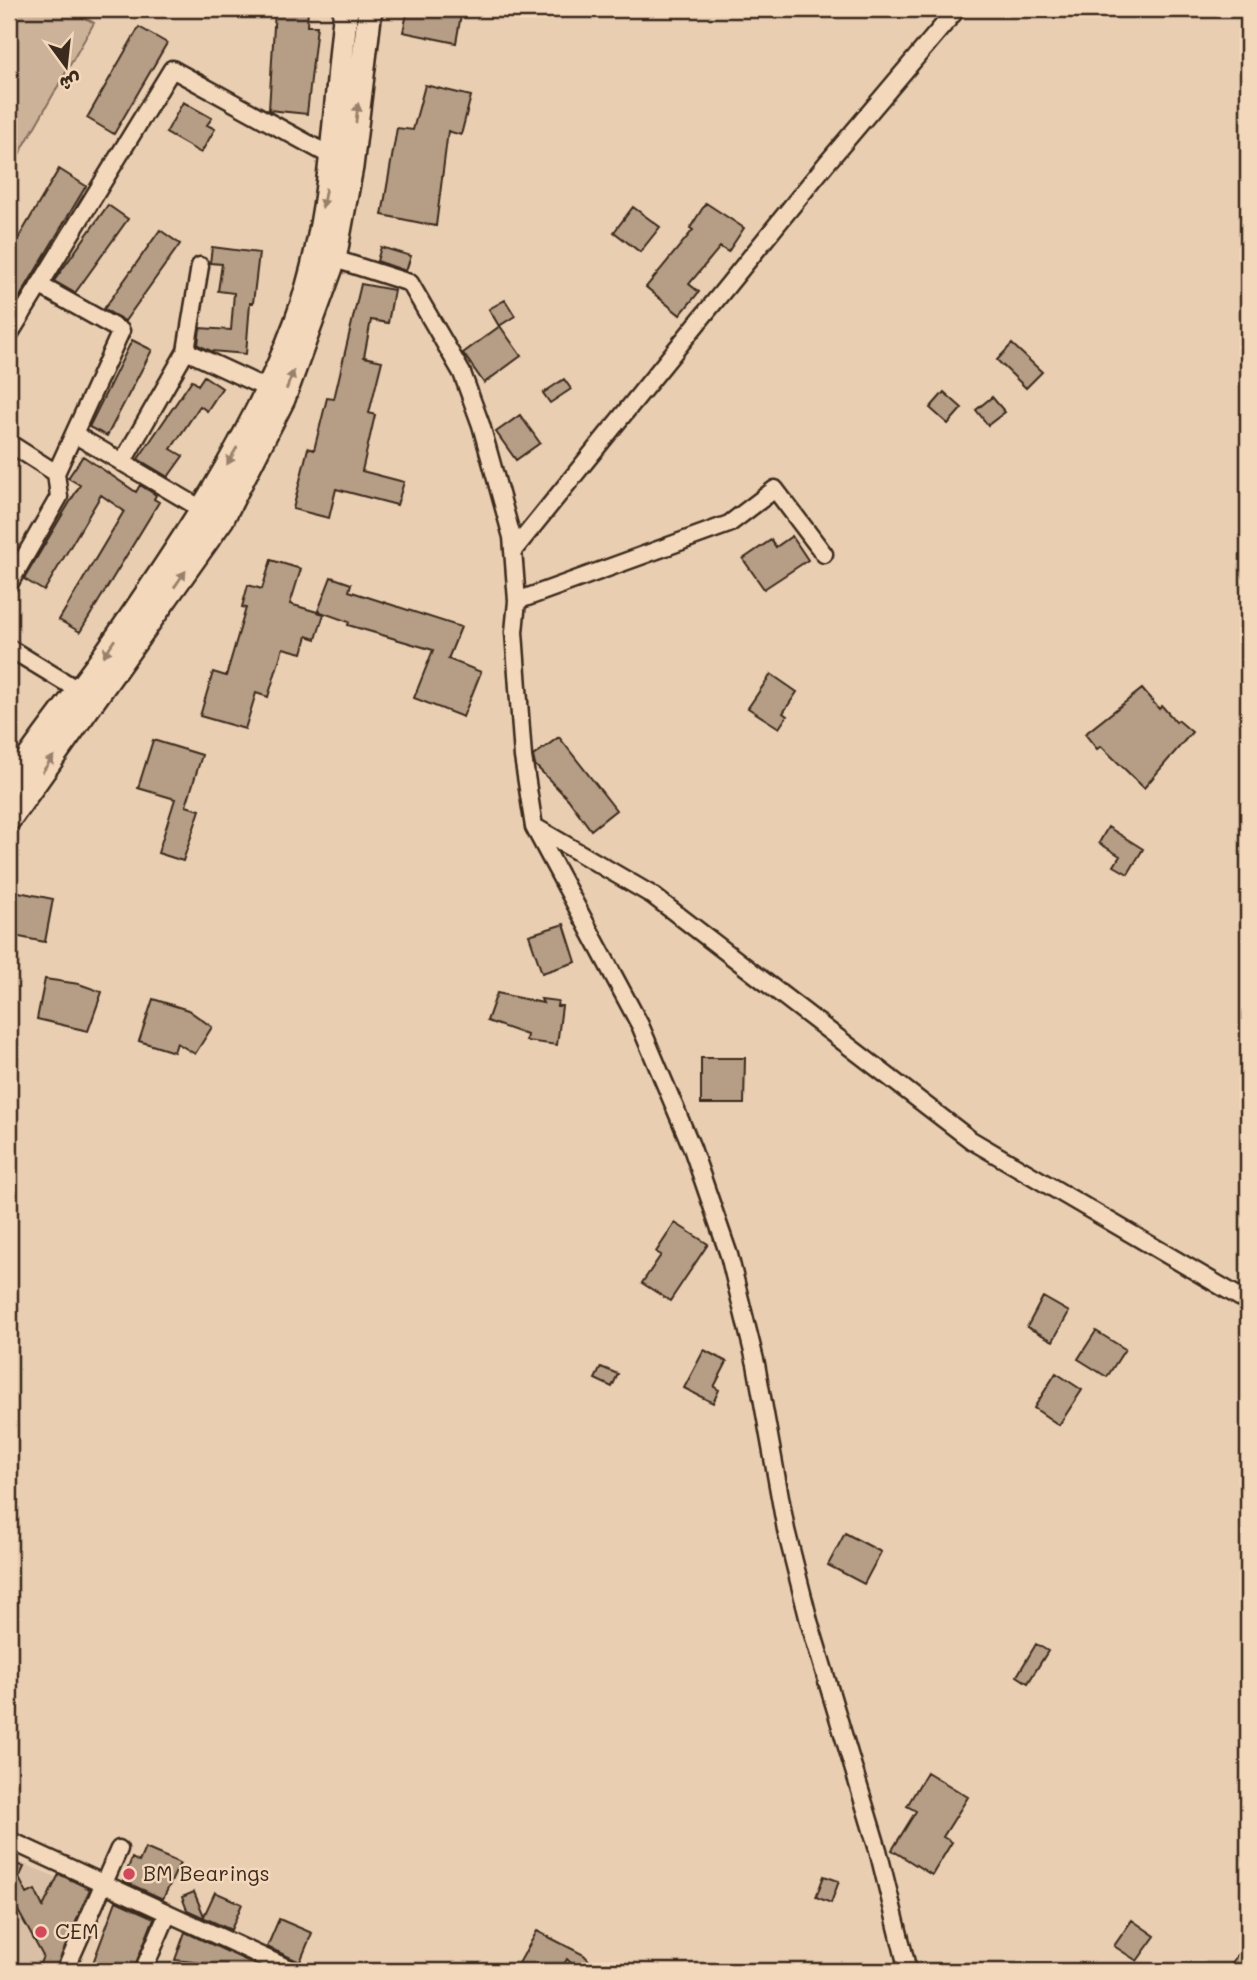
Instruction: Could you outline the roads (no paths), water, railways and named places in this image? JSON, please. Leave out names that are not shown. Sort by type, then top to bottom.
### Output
[{"type":"main road","points":[[342,162],[346,9]]},
{"type":"main road","points":[[9,787],[86,695],[222,519],[283,399],[324,256],[370,9]]},
{"type":"main road","points":[[9,820],[200,511],[268,389],[324,256]]},
{"type":"street","points":[[513,551],[826,164],[957,9]]},
{"type":"street","points":[[9,335],[172,69],[342,162]]},
{"type":"street","points":[[324,256],[410,283],[467,386],[492,463],[513,551],[517,601],[514,632],[523,757],[534,827],[640,1025],[692,1148],[729,1255],[756,1364],[786,1530],[878,1850],[908,1971]]},
{"type":"street","points":[[122,463],[186,351],[200,266]]},
{"type":"street","points":[[9,584],[59,497],[56,473],[121,331],[40,285]]},
{"type":"street","points":[[186,351],[268,389]]},
{"type":"street","points":[[74,434],[200,511],[222,519]]},
{"type":"street","points":[[9,443],[56,473]]},
{"type":"street","points":[[517,601],[729,524],[775,489],[824,554]]},
{"type":"street","points":[[9,648],[86,695]]},
{"type":"street","points":[[534,827],[652,895],[971,1140],[1248,1302]]},
{"type":"street","points":[[9,1840],[294,1971]]},
{"type":"street","points":[[65,1971],[119,1849]]},
{"type":"street","points":[[143,1971],[168,1913]]},
{"type":"place","name":"BM Bearings","points":[[129,1874]]},
{"type":"place","name":"CEM","points":[[41,1932]]}]
